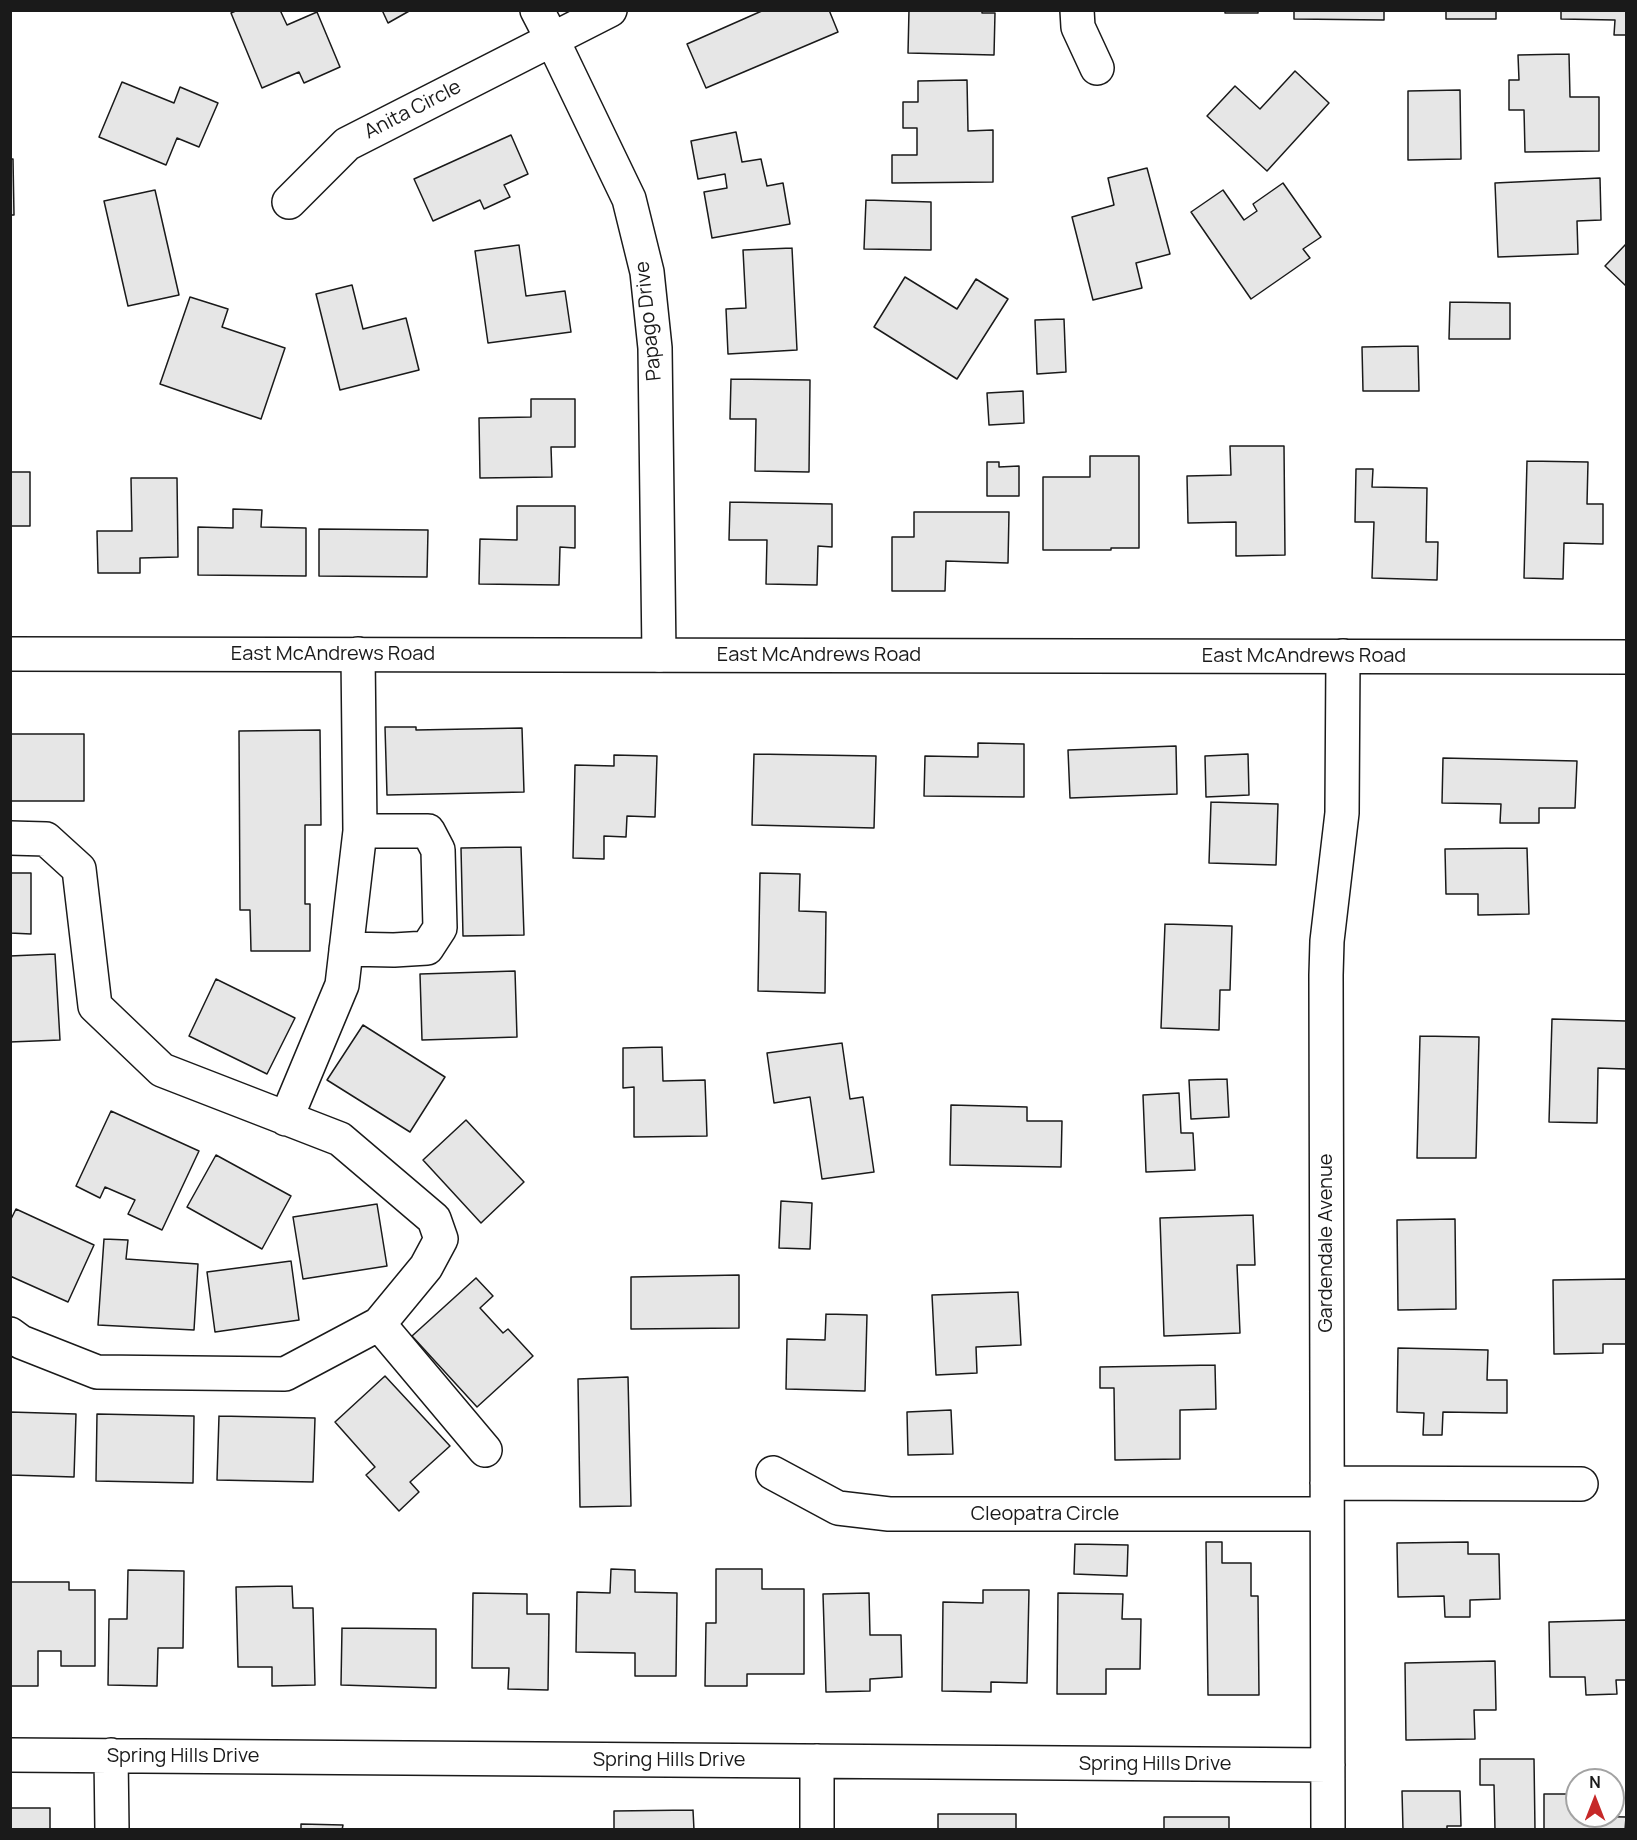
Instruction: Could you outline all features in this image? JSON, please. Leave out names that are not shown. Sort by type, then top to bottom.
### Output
[{"type":"street","name":"Papago Drive","points":[[537,10],[629,200],[647,272],[655,348],[659,655]]},
{"type":"street","name":"Anita Circle","points":[[289,202],[347,144],[610,10]]},
{"type":"street","points":[[1077,10],[1078,27],[1098,68]]},
{"type":"street","name":"East McAndrews Road","points":[[10,654],[1626,657]]},
{"type":"street","points":[[286,1119],[342,985],[360,831],[358,654]]},
{"type":"street","name":"Gardendale Avenue","points":[[1328,1830],[1326,975],[1327,941],[1342,813],[1343,656]]},
{"type":"street","points":[[346,949],[427,948],[440,928],[438,850],[428,831],[360,831]]},
{"type":"street","points":[[10,838],[46,838],[79,869],[95,1006],[162,1071],[340,1139],[434,1219],[441,1239],[426,1267],[379,1324],[285,1374],[97,1372],[21,1342],[10,1334]]},
{"type":"street","points":[[379,1324],[485,1450]]},
{"type":"street","name":"Cleopatra Circle","points":[[773,1473],[838,1508],[889,1514],[1327,1499],[1581,1484]]},
{"type":"street","name":"Spring Hills Drive","points":[[10,1755],[1328,1765]]},
{"type":"street","points":[[111,1755],[112,1830]]},
{"type":"street","points":[[817,1761],[817,1830]]},
{"type":"building","points":[[238,10],[280,10],[287,25],[317,12],[340,67],[304,83],[299,72],[262,88],[231,13]]},
{"type":"building","points":[[382,10],[411,10],[388,23]]},
{"type":"building","points":[[764,10],[829,10],[838,32],[706,88],[687,44]]},
{"type":"building","points":[[909,10],[982,10],[982,13],[995,13],[994,55],[908,53]]},
{"type":"building","points":[[1225,10],[1258,10],[1258,13],[1225,13]]},
{"type":"building","points":[[1294,10],[1384,10],[1384,20],[1294,19]]},
{"type":"building","points":[[1446,10],[1496,10],[1496,19],[1446,19]]},
{"type":"building","points":[[1561,10],[1626,10],[1626,35],[1614,35],[1615,20],[1561,19]]},
{"type":"building","points":[[1569,54],[1570,97],[1599,97],[1599,151],[1525,152],[1524,110],[1509,110],[1509,80],[1519,80],[1518,55]]},
{"type":"building","points":[[1295,71],[1329,103],[1267,171],[1207,116],[1235,86],[1260,109]]},
{"type":"building","points":[[967,80],[968,131],[993,130],[993,182],[892,183],[892,155],[917,155],[917,128],[903,128],[903,102],[918,102],[918,81]]},
{"type":"building","points":[[122,82],[174,103],[180,87],[218,103],[199,147],[177,138],[166,165],[99,137]]},
{"type":"building","points":[[1460,90],[1461,159],[1408,160],[1408,91]]},
{"type":"building","points":[[736,132],[742,162],[761,159],[767,186],[783,183],[790,224],[712,238],[704,192],[727,188],[725,174],[698,179],[691,141]]},
{"type":"building","points":[[511,135],[528,174],[504,185],[510,197],[484,209],[480,200],[433,221],[414,179]]},
{"type":"building","points":[[10,159],[13,159],[14,215],[10,215]]},
{"type":"building","points":[[1147,168],[1170,254],[1136,263],[1142,288],[1093,300],[1072,217],[1114,205],[1108,178]]},
{"type":"building","points":[[1600,178],[1601,220],[1577,221],[1578,254],[1498,257],[1495,183]]},
{"type":"building","points":[[1283,183],[1321,237],[1303,249],[1310,258],[1251,299],[1191,212],[1223,190],[1244,220],[1257,211],[1253,204]]},
{"type":"building","points":[[155,190],[179,295],[128,306],[104,201]]},
{"type":"building","points":[[866,200],[931,202],[931,250],[864,249]]},
{"type":"building","points":[[1626,244],[1626,286],[1605,266]]},
{"type":"building","points":[[519,245],[526,296],[565,291],[571,332],[488,343],[475,251]]},
{"type":"building","points":[[792,248],[797,350],[728,354],[726,309],[746,308],[743,250]]},
{"type":"building","points":[[905,277],[957,309],[976,279],[1008,299],[957,379],[874,327]]},
{"type":"building","points":[[352,285],[363,329],[406,318],[419,370],[340,390],[316,294]]},
{"type":"building","points":[[190,297],[228,309],[222,327],[285,348],[261,419],[160,384]]},
{"type":"building","points":[[1450,302],[1510,303],[1510,339],[1449,339]]},
{"type":"building","points":[[1064,319],[1066,372],[1037,374],[1035,320]]},
{"type":"building","points":[[1418,346],[1419,391],[1363,391],[1362,347]]},
{"type":"building","points":[[731,379],[810,380],[809,472],[755,471],[756,419],[730,419]]},
{"type":"building","points":[[1023,391],[1024,423],[989,425],[987,393]]},
{"type":"building","points":[[531,399],[575,399],[575,447],[551,447],[552,477],[480,478],[479,418],[531,417]]},
{"type":"building","points":[[1230,446],[1284,446],[1285,555],[1236,556],[1236,522],[1188,523],[1187,476],[1231,475]]},
{"type":"building","points":[[1090,456],[1139,456],[1139,548],[1043,550],[1043,477],[1090,477]]},
{"type":"building","points":[[1527,461],[1588,462],[1587,504],[1603,504],[1603,544],[1564,543],[1563,579],[1524,578]]},
{"type":"building","points":[[987,462],[999,462],[999,467],[1019,466],[1019,496],[987,496]]},
{"type":"building","points":[[1356,469],[1373,469],[1372,487],[1427,488],[1426,542],[1438,542],[1437,580],[1372,578],[1374,522],[1355,522]]},
{"type":"building","points":[[10,472],[30,472],[30,526],[10,526]]},
{"type":"building","points":[[131,478],[177,478],[178,557],[140,558],[140,573],[98,573],[97,531],[132,531]]},
{"type":"building","points":[[730,502],[832,504],[832,547],[818,546],[817,585],[766,584],[767,540],[729,540]]},
{"type":"building","points":[[517,506],[575,506],[575,548],[560,547],[559,585],[479,584],[480,539],[517,540]]},
{"type":"building","points":[[233,509],[262,510],[261,527],[306,528],[306,576],[198,575],[198,527],[233,528]]},
{"type":"building","points":[[914,512],[1009,512],[1008,563],[946,561],[945,591],[892,591],[892,537],[914,537]]},
{"type":"building","points":[[319,529],[428,530],[427,577],[319,576]]},
{"type":"building","points":[[385,727],[416,727],[416,730],[522,728],[524,792],[387,795]]},
{"type":"building","points":[[320,730],[321,825],[305,825],[305,904],[310,904],[310,951],[251,951],[250,910],[240,910],[239,731]]},
{"type":"building","points":[[10,734],[84,734],[84,801],[10,801]]},
{"type":"building","points":[[978,743],[1024,744],[1024,797],[924,796],[925,756],[978,757]]},
{"type":"building","points":[[1176,746],[1177,794],[1070,798],[1068,750]]},
{"type":"building","points":[[754,754],[876,756],[874,828],[752,825]]},
{"type":"building","points":[[1248,754],[1249,795],[1206,797],[1205,756]]},
{"type":"building","points":[[614,755],[657,756],[655,817],[627,816],[626,837],[604,836],[604,859],[573,858],[575,765],[614,766]]},
{"type":"building","points":[[1443,758],[1577,761],[1575,808],[1539,808],[1539,823],[1500,823],[1501,804],[1442,803]]},
{"type":"building","points":[[1211,802],[1278,804],[1276,865],[1209,863]]},
{"type":"building","points":[[521,847],[524,935],[463,936],[461,848]]},
{"type":"building","points":[[1527,848],[1529,914],[1478,915],[1478,894],[1446,894],[1445,849]]},
{"type":"building","points":[[10,873],[31,873],[31,934],[10,933]]},
{"type":"building","points":[[760,873],[800,874],[799,911],[826,912],[825,993],[758,991]]},
{"type":"building","points":[[1165,924],[1232,926],[1230,990],[1220,990],[1219,1030],[1161,1028]]},
{"type":"building","points":[[55,954],[60,1040],[10,1042],[10,956]]},
{"type":"building","points":[[515,971],[517,1037],[422,1040],[420,974]]},
{"type":"building","points":[[216,979],[295,1018],[267,1074],[189,1036]]},
{"type":"building","points":[[1552,1019],[1626,1021],[1626,1069],[1598,1068],[1597,1123],[1549,1122]]},
{"type":"building","points":[[363,1025],[445,1077],[410,1132],[327,1080]]},
{"type":"building","points":[[1420,1036],[1479,1037],[1476,1158],[1417,1158]]},
{"type":"building","points":[[842,1043],[850,1099],[863,1097],[874,1172],[822,1179],[810,1097],[774,1103],[767,1053]]},
{"type":"building","points":[[662,1047],[663,1081],[705,1080],[707,1136],[634,1137],[634,1087],[623,1088],[623,1048]]},
{"type":"building","points":[[1227,1079],[1229,1117],[1191,1119],[1189,1080]]},
{"type":"building","points":[[1179,1093],[1181,1133],[1193,1133],[1195,1170],[1146,1172],[1143,1095]]},
{"type":"building","points":[[951,1105],[1027,1107],[1027,1121],[1062,1121],[1061,1167],[950,1165]]},
{"type":"building","points":[[111,1111],[199,1151],[162,1230],[128,1214],[135,1200],[105,1187],[100,1198],[76,1186]]},
{"type":"building","points":[[466,1120],[524,1182],[481,1223],[423,1160]]},
{"type":"building","points":[[216,1155],[291,1196],[262,1249],[187,1207]]},
{"type":"building","points":[[781,1201],[812,1203],[810,1249],[779,1248]]},
{"type":"building","points":[[377,1204],[387,1266],[303,1279],[293,1217]]},
{"type":"building","points":[[16,1209],[94,1245],[68,1302],[10,1276],[10,1221]]},
{"type":"building","points":[[1253,1215],[1255,1265],[1237,1265],[1240,1333],[1164,1336],[1160,1218]]},
{"type":"building","points":[[1455,1219],[1456,1309],[1398,1310],[1397,1220]]},
{"type":"building","points":[[104,1239],[128,1240],[126,1259],[198,1264],[194,1330],[98,1325]]},
{"type":"building","points":[[291,1261],[299,1320],[215,1332],[207,1272]]},
{"type":"building","points":[[739,1275],[739,1328],[631,1329],[631,1277]]},
{"type":"building","points":[[476,1278],[493,1296],[480,1308],[503,1333],[508,1329],[533,1356],[477,1407],[412,1336]]},
{"type":"building","points":[[1626,1279],[1626,1344],[1603,1344],[1603,1353],[1554,1354],[1553,1280]]},
{"type":"building","points":[[1018,1292],[1021,1345],[976,1347],[977,1373],[936,1375],[932,1295]]},
{"type":"building","points":[[826,1314],[867,1315],[865,1391],[786,1389],[787,1339],[825,1340]]},
{"type":"building","points":[[1398,1348],[1488,1350],[1487,1380],[1507,1380],[1507,1413],[1443,1412],[1442,1435],[1423,1435],[1424,1413],[1397,1412]]},
{"type":"building","points":[[1215,1365],[1216,1409],[1180,1410],[1180,1459],[1115,1460],[1114,1388],[1100,1388],[1100,1367]]},
{"type":"building","points":[[385,1376],[450,1446],[410,1482],[419,1492],[399,1511],[366,1475],[375,1467],[335,1422]]},
{"type":"building","points":[[628,1377],[631,1506],[580,1507],[578,1379]]},
{"type":"building","points":[[951,1410],[953,1454],[908,1455],[907,1412]]},
{"type":"building","points":[[10,1412],[76,1414],[74,1477],[10,1475]]},
{"type":"building","points":[[97,1414],[194,1416],[193,1483],[96,1481]]},
{"type":"building","points":[[219,1416],[315,1418],[313,1482],[217,1480]]},
{"type":"building","points":[[1206,1542],[1222,1542],[1222,1563],[1251,1563],[1251,1596],[1258,1596],[1259,1695],[1208,1695]]},
{"type":"building","points":[[1468,1542],[1468,1554],[1499,1554],[1500,1599],[1470,1600],[1470,1617],[1445,1617],[1444,1596],[1398,1597],[1397,1543]]},
{"type":"building","points":[[1075,1544],[1128,1545],[1127,1576],[1074,1574]]},
{"type":"building","points":[[611,1569],[635,1570],[635,1592],[677,1593],[676,1676],[635,1676],[635,1653],[576,1652],[577,1592],[610,1593]]},
{"type":"building","points":[[716,1569],[762,1569],[762,1589],[804,1589],[804,1674],[747,1674],[747,1686],[705,1686],[706,1623],[716,1623]]},
{"type":"building","points":[[128,1570],[184,1571],[183,1648],[158,1648],[157,1686],[108,1685],[109,1619],[127,1619]]},
{"type":"building","points":[[10,1582],[69,1582],[69,1590],[95,1590],[95,1666],[61,1666],[61,1651],[38,1651],[38,1686],[10,1686]]},
{"type":"building","points":[[292,1586],[293,1608],[313,1608],[315,1685],[272,1686],[272,1667],[238,1667],[236,1587]]},
{"type":"building","points":[[983,1590],[1029,1590],[1027,1683],[991,1682],[991,1692],[942,1691],[943,1602],[983,1603]]},
{"type":"building","points":[[473,1593],[527,1594],[527,1614],[549,1614],[548,1690],[508,1689],[509,1668],[472,1668]]},
{"type":"building","points":[[869,1593],[870,1635],[901,1635],[902,1677],[870,1679],[870,1691],[826,1692],[823,1594]]},
{"type":"building","points":[[1058,1593],[1123,1594],[1122,1619],[1141,1619],[1140,1669],[1106,1669],[1106,1694],[1057,1694]]},
{"type":"building","points":[[1626,1620],[1626,1680],[1616,1680],[1617,1694],[1586,1695],[1585,1677],[1550,1677],[1549,1622]]},
{"type":"building","points":[[342,1628],[436,1629],[436,1688],[341,1685]]},
{"type":"building","points":[[1495,1661],[1496,1710],[1474,1710],[1475,1739],[1406,1740],[1405,1663]]},
{"type":"building","points":[[1480,1759],[1534,1759],[1535,1830],[1495,1830],[1494,1785],[1480,1785]]},
{"type":"building","points":[[1402,1791],[1460,1791],[1461,1826],[1447,1826],[1447,1830],[1403,1830]]},
{"type":"building","points":[[1544,1794],[1565,1794],[1565,1828],[1625,1828],[1626,1817],[1625,1830],[1544,1830]]},
{"type":"building","points":[[10,1808],[50,1808],[50,1830],[10,1830]]},
{"type":"building","points":[[693,1810],[694,1830],[614,1830],[614,1811]]},
{"type":"building","points":[[938,1814],[1016,1814],[1016,1830],[938,1830]]},
{"type":"building","points":[[1164,1817],[1229,1817],[1229,1830],[1164,1830]]},
{"type":"building","points":[[301,1824],[343,1825],[342,1830],[301,1830]]}]
